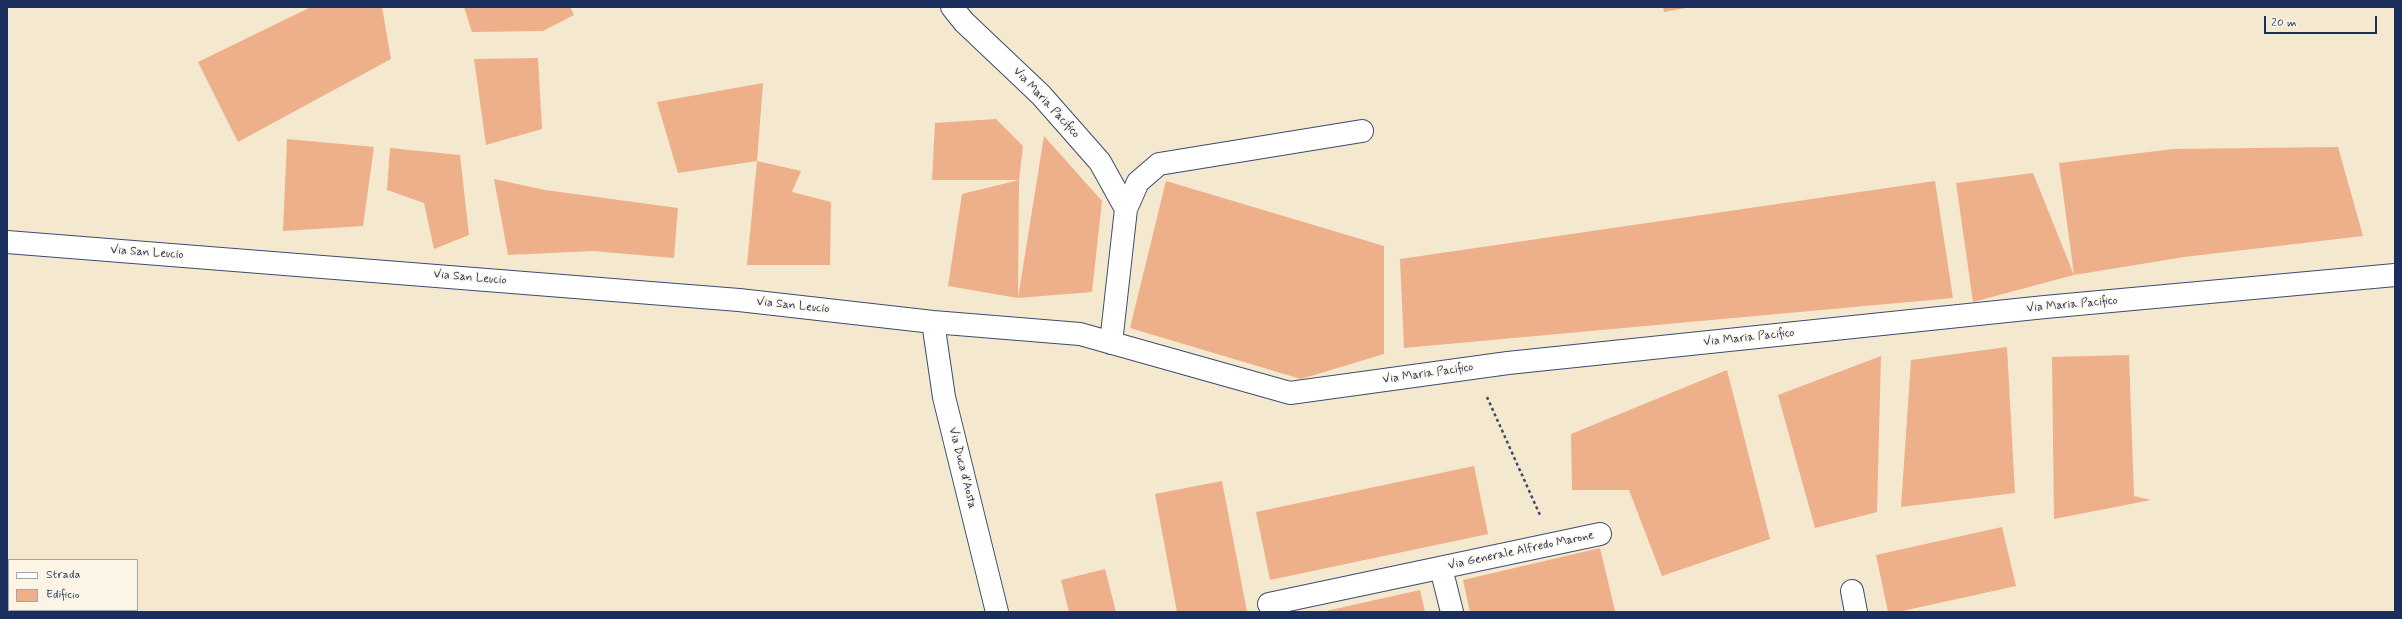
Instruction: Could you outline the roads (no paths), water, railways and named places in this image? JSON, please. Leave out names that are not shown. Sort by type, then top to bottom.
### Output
[{"type":"street","name":"Via Maria Pacifico","points":[[952,7],[964,22],[1041,95],[1100,162],[1126,209]]},
{"type":"street","points":[[1111,343],[1126,209],[1138,182],[1159,164],[1362,131]]},
{"type":"street","name":"Via San Leucio","points":[[7,242],[739,300],[933,322]]},
{"type":"street","name":"Via Maria Pacifico","points":[[933,322],[1080,334],[1290,393],[1474,368],[2045,307],[2395,275]]},
{"type":"street","name":"Via Duca d'Aosta","points":[[933,322],[944,397],[997,612]]},
{"type":"street","name":"Via Generale Alfredo Marone","points":[[1269,604],[1554,545],[1600,534]]},
{"type":"street","name":"Via Generale Alfredo Marone","points":[[1441,568],[1452,612]]},
{"type":"street","points":[[1852,591],[1856,612]]}]
